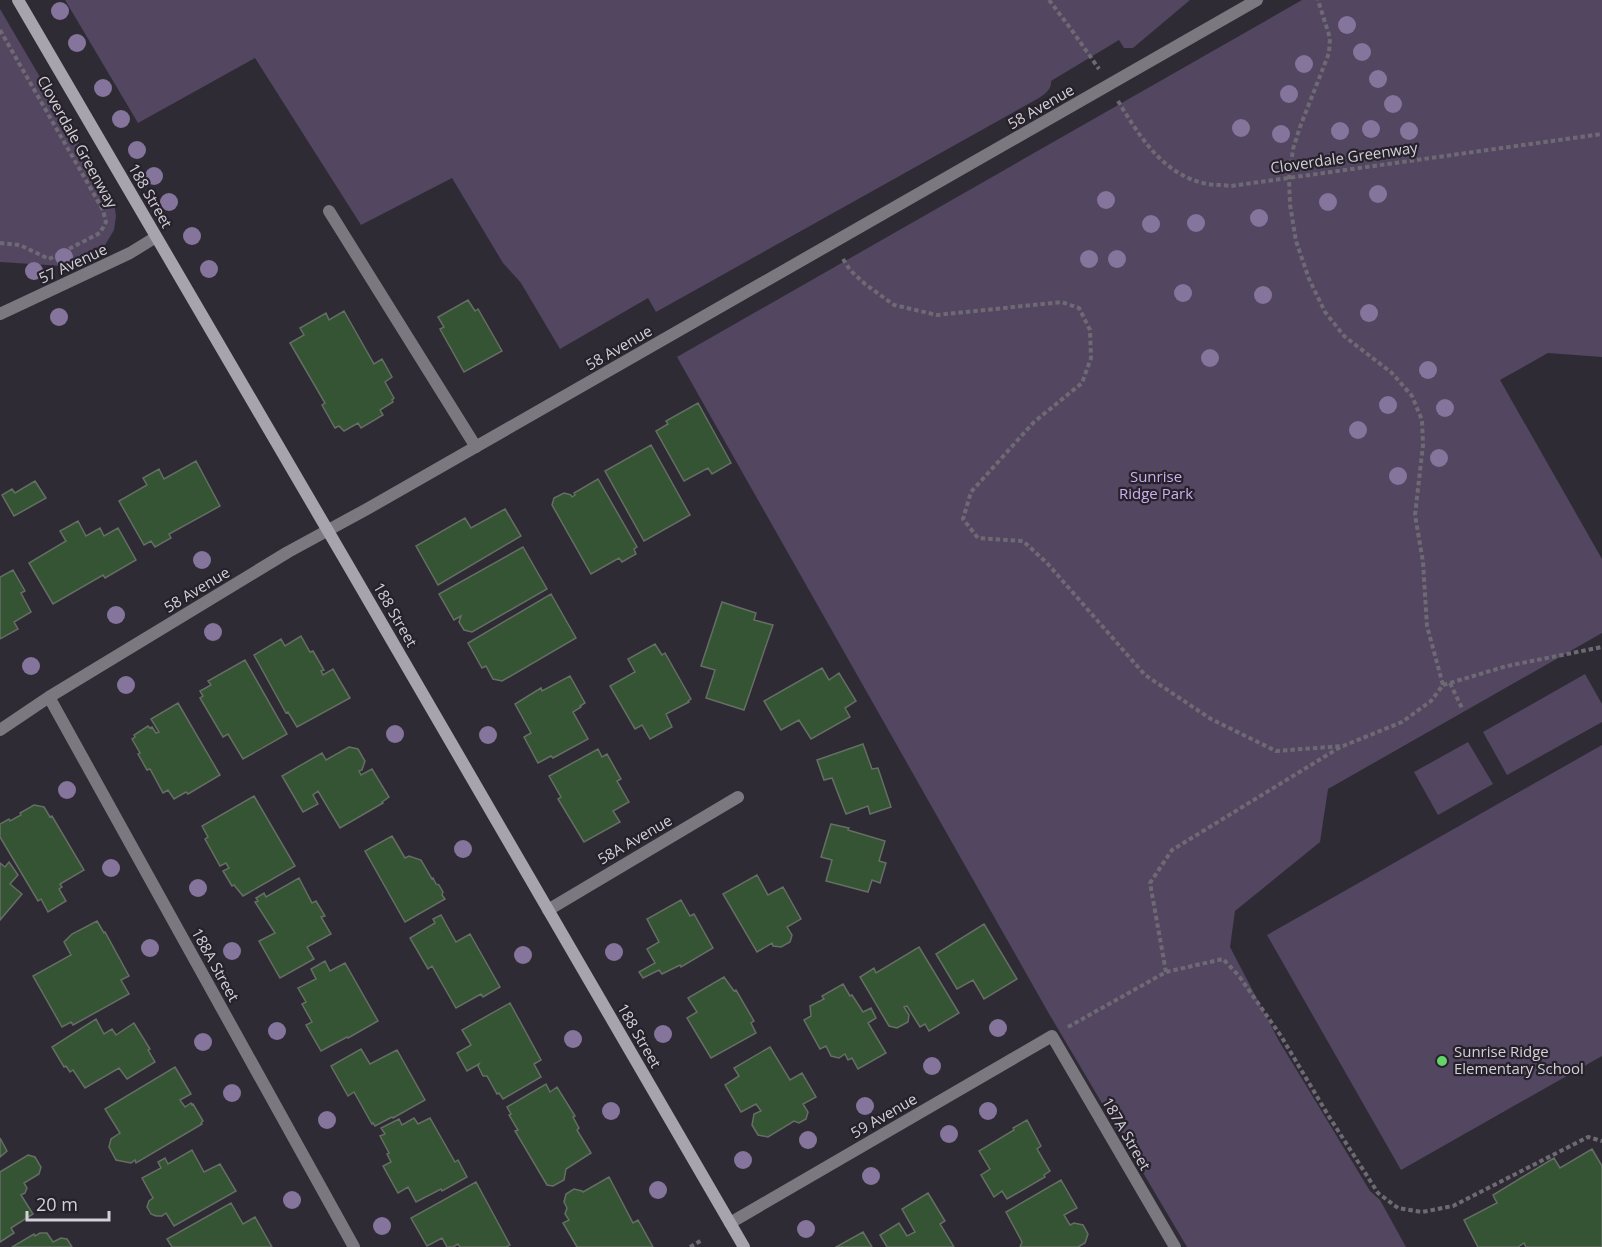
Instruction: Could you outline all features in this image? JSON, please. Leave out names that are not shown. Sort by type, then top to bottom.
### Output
[{"type":"street","name":"188 Street","points":[[18,0],[744,1247]]},
{"type":"street","name":"58 Avenue","points":[[0,730],[49,697],[288,552],[476,447],[1257,0]]},
{"type":"street","points":[[329,211],[476,447]]},
{"type":"street","name":"57 Avenue","points":[[0,314],[130,253],[156,237]]},
{"type":"street","name":"188A Street","points":[[49,697],[354,1247]]},
{"type":"street","name":"58A Avenue","points":[[548,910],[738,797]]},
{"type":"street","name":"59 Avenue","points":[[730,1223],[1052,1036]]},
{"type":"street","name":"187A Street","points":[[1052,1036],[1174,1247]]},
{"type":"path","points":[[1049,0],[1097,67]]},
{"type":"path","points":[[1318,0],[1330,38],[1329,53],[1293,149],[1289,178],[1290,205],[1296,241],[1309,279],[1325,312],[1344,336],[1392,373],[1412,396],[1422,420],[1423,445],[1415,515],[1423,562],[1427,626],[1443,685]]},
{"type":"path","name":"Cloverdale Greenway","points":[[0,30],[103,210],[106,222],[100,232],[49,258],[20,245],[0,243]]},
{"type":"path","name":"Cloverdale Greenway","points":[[1122,108],[1150,150],[1165,164],[1184,176],[1207,184],[1231,186],[1602,134]]},
{"type":"path","points":[[832,243],[850,270],[865,284],[894,304],[937,315],[1062,302],[1079,308],[1090,330],[1091,358],[1082,382],[1034,422],[971,492],[963,519],[978,538],[1023,541],[1047,563],[1144,675],[1211,719],[1276,751],[1343,746]]},
{"type":"path","points":[[1167,972],[1150,883],[1172,850],[1343,746],[1402,722],[1431,700],[1443,685],[1507,666],[1602,647]]},
{"type":"path","points":[[1450,683],[1462,708]]},
{"type":"path","points":[[1066,1028],[1167,972],[1223,959],[1239,976],[1281,1036],[1378,1193],[1398,1208],[1422,1212],[1453,1206],[1588,1137],[1602,1141]]},
{"type":"path","points":[[690,1247],[702,1240]]},
{"type":"green space","points":[[65,0],[1190,0],[1133,48],[1124,48],[1119,40],[1051,81],[1049,89],[1039,98],[656,312],[648,298],[560,349],[521,283],[503,263],[452,178],[361,225],[255,58],[138,123]]},
{"type":"green space","name":"Sunrise Ridge Park","points":[[1302,0],[1602,0],[1602,357],[1548,353],[1500,380],[1602,559],[1602,633],[1328,789],[1320,842],[1235,911],[1230,947],[1279,1041],[1370,1191],[1380,1200],[1406,1247],[1187,1247],[1048,1012],[677,357]]},
{"type":"green space","points":[[0,9],[111,198],[115,209],[114,230],[105,245],[62,266],[0,262]]},
{"type":"green space","points":[[1585,674],[1602,704],[1602,722],[1507,775],[1483,732]]},
{"type":"green space","points":[[1468,742],[1493,784],[1438,815],[1414,772]]},
{"type":"green space","points":[[1602,745],[1602,1056],[1401,1170],[1267,935]]},
{"type":"building","points":[[468,300],[475,311],[478,309],[502,351],[464,372],[440,329],[444,327],[438,317]]},
{"type":"building","points":[[344,311],[374,364],[382,359],[392,377],[385,382],[394,398],[393,402],[380,410],[383,415],[361,428],[358,423],[344,431],[339,426],[335,428],[322,405],[325,403],[290,343],[304,335],[300,328],[326,313],[329,320]]},
{"type":"building","points":[[698,403],[731,463],[712,474],[708,468],[684,481],[656,431],[668,424],[666,421]]},
{"type":"building","points":[[651,445],[690,515],[644,541],[605,471]]},
{"type":"building","points":[[196,461],[220,506],[169,534],[171,538],[155,547],[151,541],[144,545],[119,501],[147,485],[143,478],[159,469],[164,479]]},
{"type":"building","points":[[598,479],[637,547],[634,549],[636,554],[622,562],[619,558],[591,574],[552,505],[554,498],[564,493],[572,497],[574,493]]},
{"type":"building","points":[[35,481],[46,498],[14,516],[2,495],[12,489],[15,493]]},
{"type":"building","points":[[505,509],[521,536],[438,585],[416,546],[465,518],[471,528]]},
{"type":"building","points":[[78,521],[86,536],[100,528],[104,536],[118,528],[136,560],[105,578],[103,575],[53,604],[29,563],[66,541],[60,531]]},
{"type":"building","points":[[523,547],[547,589],[472,632],[464,630],[459,622],[461,616],[454,620],[439,594]]},
{"type":"building","points":[[13,570],[25,591],[21,593],[31,612],[14,622],[18,629],[0,639],[0,577]]},
{"type":"building","points":[[551,594],[576,638],[502,681],[493,679],[486,666],[482,668],[468,643]]},
{"type":"building","points":[[722,602],[756,613],[754,620],[773,625],[744,710],[706,698],[715,670],[701,666]]},
{"type":"building","points":[[301,636],[324,670],[321,671],[323,675],[333,669],[350,698],[297,727],[288,712],[286,713],[254,655],[281,639],[285,646]]},
{"type":"building","points":[[655,644],[662,655],[665,653],[691,699],[666,714],[672,727],[650,739],[642,725],[635,729],[610,686],[635,672],[628,659]]},
{"type":"building","points":[[245,660],[287,734],[243,759],[228,734],[223,737],[200,698],[203,696],[200,691],[211,685],[208,681]]},
{"type":"building","points":[[822,668],[829,680],[839,673],[856,701],[845,708],[850,717],[811,739],[799,720],[781,730],[764,701]]},
{"type":"building","points":[[570,676],[585,703],[573,712],[588,739],[553,758],[551,756],[538,763],[524,737],[531,733],[515,704],[541,688],[542,691]]},
{"type":"building","points":[[178,703],[220,775],[188,794],[186,792],[174,799],[168,790],[163,793],[150,769],[147,770],[132,739],[134,735],[148,726],[152,727],[156,733],[159,732],[151,719]]},
{"type":"building","points":[[863,744],[872,769],[878,768],[891,807],[870,814],[868,806],[846,814],[832,778],[824,780],[817,760]]},
{"type":"building","points":[[349,747],[358,749],[365,761],[362,770],[359,771],[361,775],[372,769],[389,797],[383,803],[340,828],[318,791],[313,795],[318,804],[303,812],[282,776],[322,753],[326,760]]},
{"type":"building","points":[[598,749],[602,757],[607,754],[621,779],[617,781],[629,802],[613,811],[620,822],[584,842],[558,799],[561,797],[549,776]]},
{"type":"building","points":[[254,796],[295,866],[243,896],[234,885],[232,886],[223,871],[229,868],[226,863],[220,866],[205,839],[208,837],[202,826]]},
{"type":"building","points":[[34,805],[44,807],[50,817],[52,816],[84,870],[60,884],[62,887],[59,889],[66,901],[48,912],[41,899],[38,901],[0,837],[0,824],[21,815],[20,813]]},
{"type":"building","points":[[831,824],[885,841],[879,861],[886,863],[880,883],[872,880],[868,892],[826,881],[832,860],[821,857]]},
{"type":"building","points":[[392,836],[405,858],[409,856],[421,860],[432,879],[439,885],[445,899],[405,922],[365,851]]},
{"type":"building","points":[[9,862],[18,875],[10,884],[22,894],[0,920],[0,863],[5,867]]},
{"type":"building","points":[[757,875],[768,895],[783,887],[801,919],[787,927],[792,935],[790,942],[781,947],[773,946],[772,943],[757,952],[723,894]]},
{"type":"building","points":[[299,878],[312,903],[316,901],[325,916],[321,917],[331,934],[307,947],[314,959],[280,978],[259,941],[275,933],[255,902],[258,901],[256,898],[264,893],[266,897]]},
{"type":"building","points":[[681,900],[690,916],[694,914],[713,948],[681,967],[680,965],[662,974],[659,970],[643,978],[639,972],[655,963],[647,949],[659,942],[647,919]]},
{"type":"building","points":[[441,915],[456,942],[470,934],[500,987],[483,997],[481,994],[456,1008],[432,966],[428,969],[410,938],[435,923],[433,919]]},
{"type":"building","points":[[97,921],[129,976],[121,980],[129,994],[73,1025],[71,1022],[62,1027],[33,976],[71,955],[64,942],[72,934]]},
{"type":"building","points":[[984,924],[1017,979],[984,999],[973,980],[957,989],[936,954]]},
{"type":"building","points":[[919,947],[959,1013],[929,1031],[925,1024],[920,1027],[907,1006],[904,1007],[909,1015],[908,1022],[897,1028],[889,1026],[860,977],[874,968],[876,973]]},
{"type":"building","points":[[325,961],[330,971],[345,963],[378,1021],[321,1051],[306,1025],[312,1022],[302,1004],[306,1002],[298,988],[316,979],[311,969]]},
{"type":"building","points":[[724,977],[734,991],[736,990],[754,1021],[751,1023],[756,1033],[711,1058],[687,1018],[697,1012],[688,998]]},
{"type":"building","points":[[843,984],[863,1012],[871,1008],[876,1018],[868,1023],[886,1053],[858,1069],[852,1058],[848,1060],[845,1054],[839,1058],[831,1056],[826,1046],[820,1049],[804,1020],[811,1016],[810,1006],[824,999],[822,996]]},
{"type":"building","points":[[510,1003],[541,1060],[534,1064],[541,1077],[503,1099],[499,1093],[497,1094],[487,1076],[483,1076],[479,1064],[467,1071],[457,1053],[471,1045],[462,1030]]},
{"type":"building","points":[[96,1019],[104,1034],[112,1029],[116,1035],[134,1023],[155,1062],[127,1079],[119,1068],[85,1088],[73,1070],[70,1072],[66,1066],[64,1067],[52,1047]]},
{"type":"building","points":[[770,1047],[790,1080],[802,1073],[816,1097],[803,1104],[808,1112],[806,1119],[799,1123],[794,1121],[768,1137],[758,1135],[752,1125],[754,1114],[761,1111],[756,1104],[741,1112],[725,1085],[739,1076],[734,1068]]},
{"type":"building","points":[[361,1049],[370,1064],[397,1050],[425,1100],[393,1118],[375,1126],[372,1124],[354,1092],[348,1096],[331,1066]]},
{"type":"building","points":[[175,1067],[191,1094],[180,1100],[185,1107],[193,1104],[203,1121],[202,1124],[136,1163],[135,1160],[131,1163],[116,1160],[109,1147],[111,1139],[120,1133],[105,1109]]},
{"type":"building","points":[[546,1084],[550,1092],[557,1087],[575,1116],[573,1117],[579,1128],[577,1130],[591,1153],[566,1169],[564,1180],[553,1186],[547,1185],[515,1131],[518,1130],[507,1107]]},
{"type":"building","points":[[414,1118],[418,1124],[430,1118],[455,1162],[458,1160],[467,1177],[416,1202],[408,1187],[398,1193],[383,1166],[391,1162],[380,1136],[385,1134],[381,1128],[399,1119],[402,1125]]},
{"type":"building","points":[[1027,1120],[1041,1146],[1037,1149],[1050,1171],[1044,1175],[1045,1177],[1007,1199],[1002,1191],[994,1197],[981,1175],[990,1169],[979,1151]]},
{"type":"building","points":[[0,1138],[7,1151],[0,1157]]},
{"type":"building","points":[[1592,1149],[1602,1166],[1602,1247],[1526,1247],[1524,1243],[1518,1247],[1478,1247],[1464,1220],[1497,1203],[1493,1195],[1554,1158],[1560,1168]]},
{"type":"building","points":[[192,1150],[204,1172],[220,1164],[236,1191],[174,1226],[166,1213],[162,1216],[151,1214],[147,1207],[153,1198],[142,1178],[161,1168],[158,1162],[165,1158],[168,1164]]},
{"type":"building","points":[[28,1155],[35,1157],[41,1167],[39,1174],[24,1183],[27,1188],[21,1195],[33,1214],[11,1228],[14,1233],[0,1242],[0,1172]]},
{"type":"building","points":[[609,1177],[633,1223],[638,1220],[653,1247],[577,1247],[563,1223],[569,1220],[565,1214],[566,1194],[574,1189],[583,1192]]},
{"type":"building","points":[[1061,1180],[1077,1208],[1064,1215],[1070,1225],[1074,1223],[1083,1225],[1088,1234],[1085,1243],[1078,1247],[1020,1247],[1022,1242],[1006,1212]]},
{"type":"building","points":[[476,1182],[510,1245],[506,1247],[460,1247],[458,1244],[447,1247],[442,1238],[427,1246],[411,1218]]},
{"type":"building","points":[[928,1193],[945,1221],[940,1224],[954,1247],[887,1247],[880,1235],[899,1223],[907,1236],[915,1232],[902,1209]]},
{"type":"building","points":[[231,1203],[243,1224],[255,1217],[272,1247],[172,1247],[167,1239]]},
{"type":"building","points":[[863,1232],[872,1247],[836,1247]]},
{"type":"building","points":[[40,1233],[47,1233],[53,1242],[61,1238],[67,1239],[72,1247],[12,1247]]},
{"type":"place","name":"Sunrise Ridge Elementary School","points":[[1442,1061]]}]
